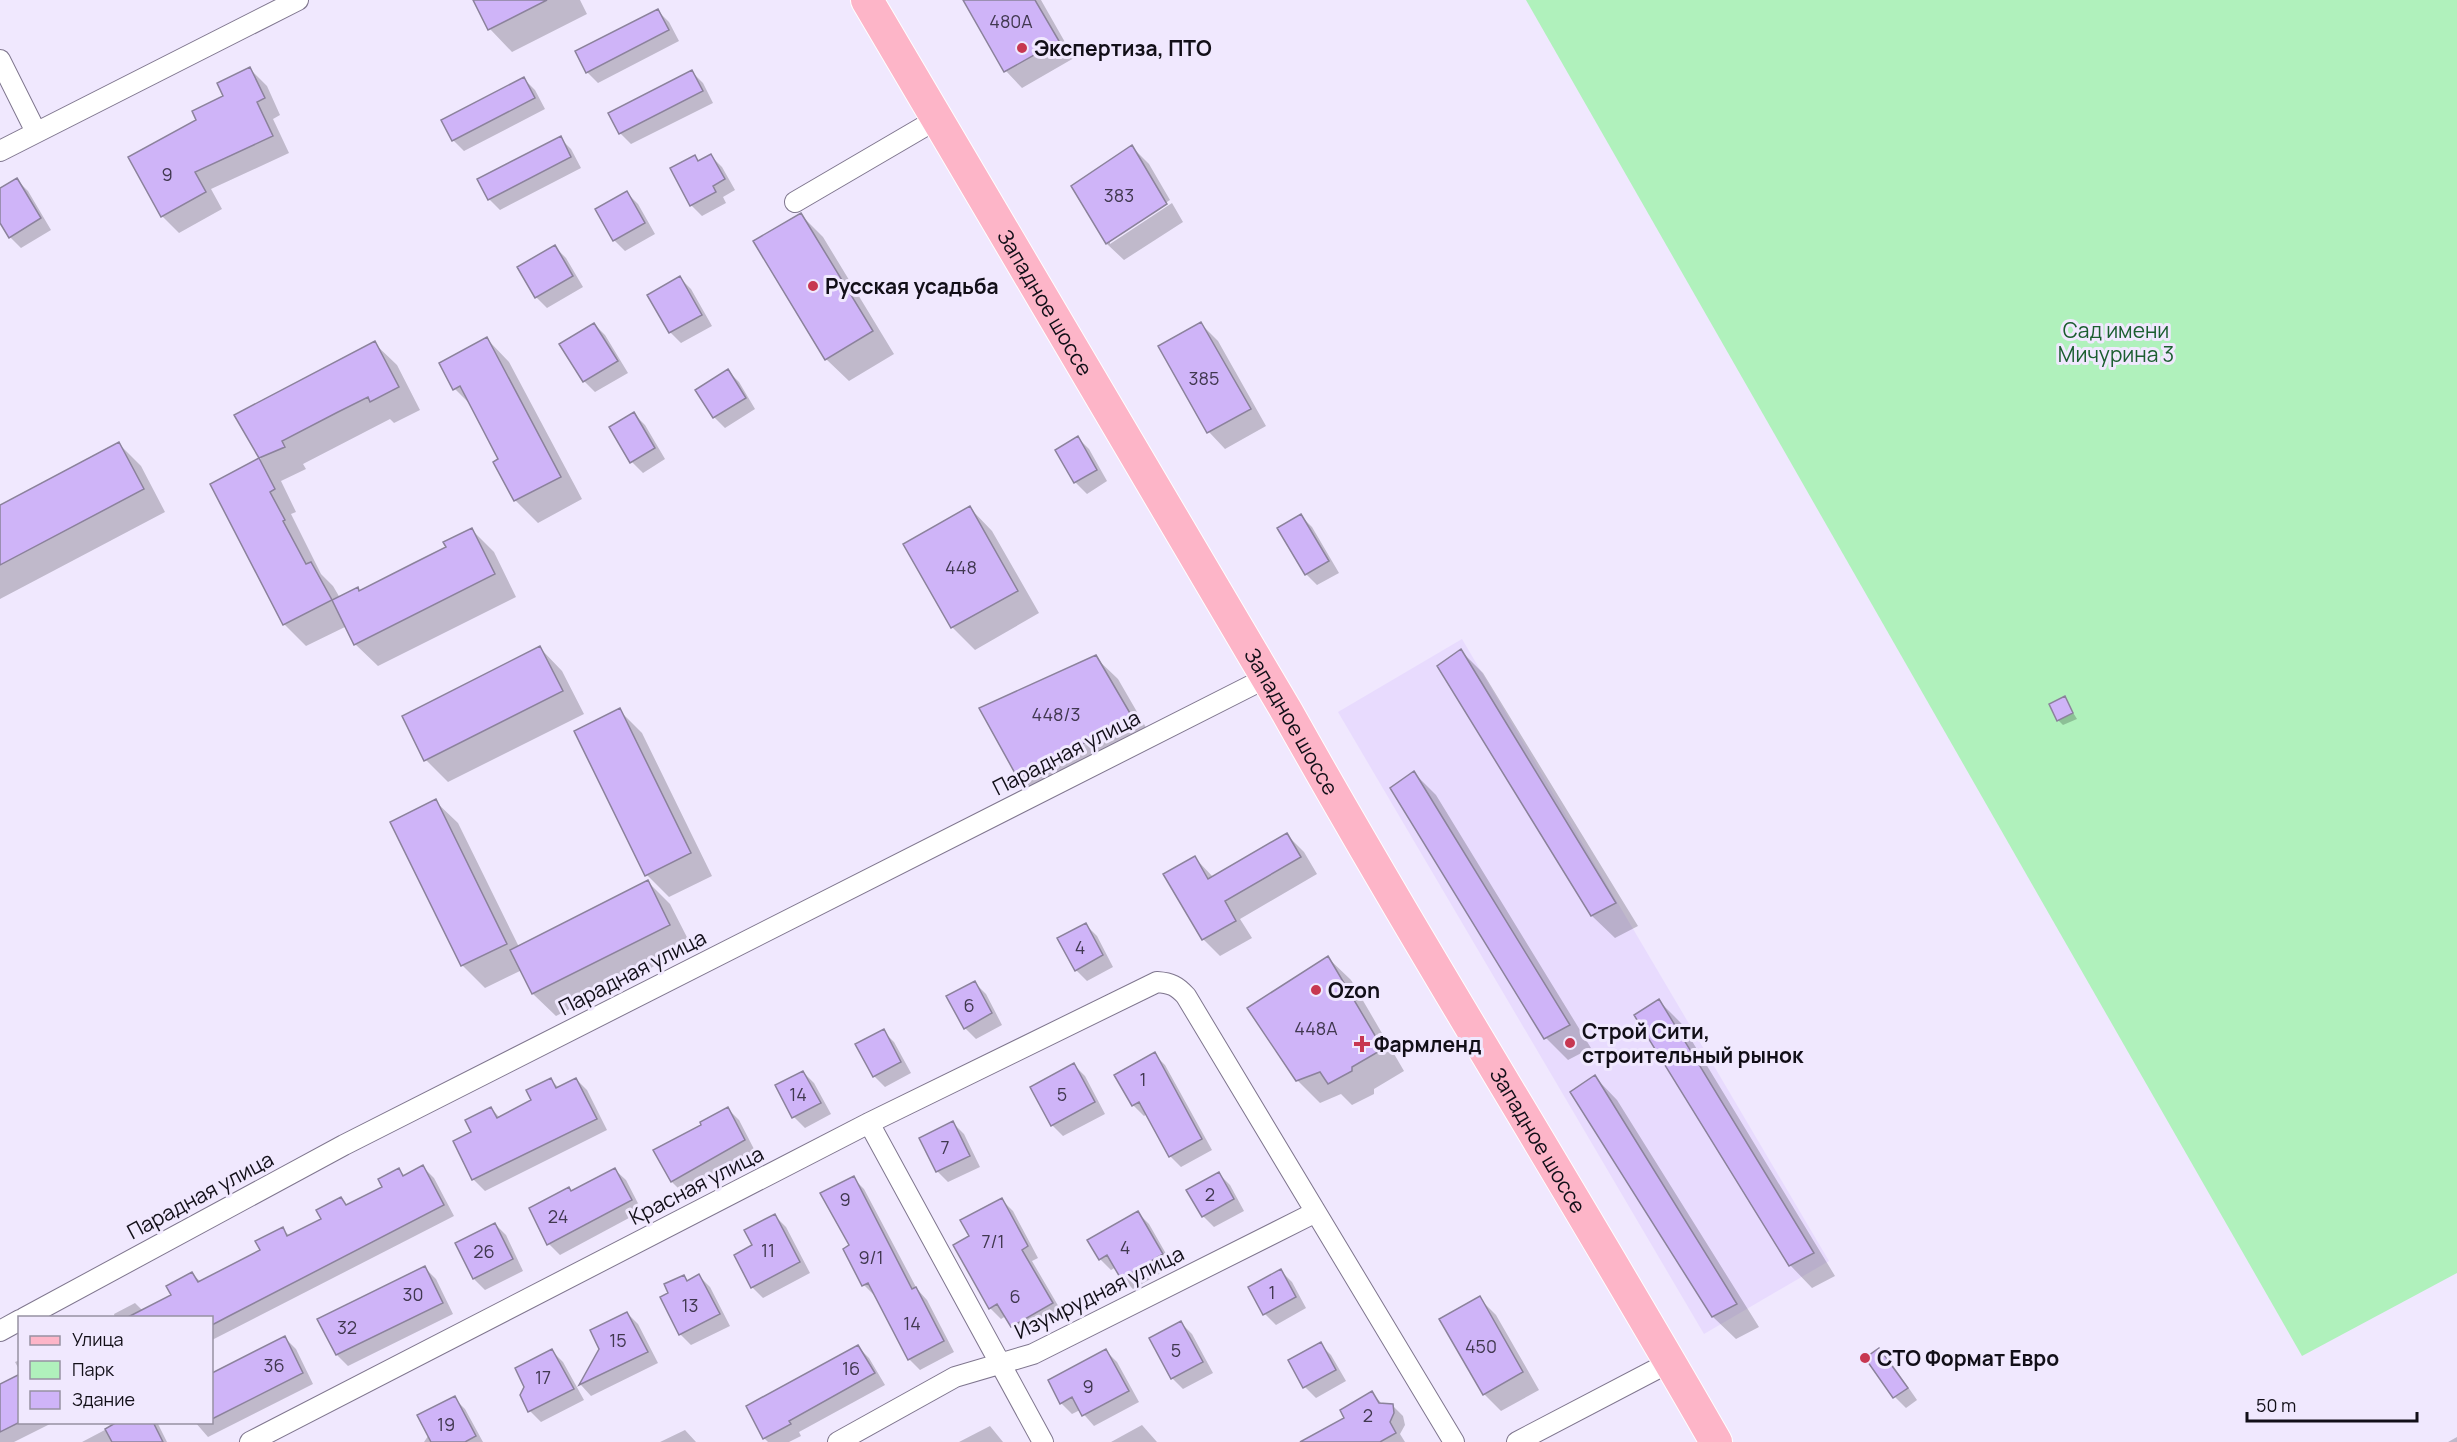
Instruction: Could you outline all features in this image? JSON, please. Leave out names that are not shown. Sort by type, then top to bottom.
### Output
[{"type":"main road","name":"Западное шоссе","points":[[867,0],[1345,816],[1716,1442]]},
{"type":"street","points":[[0,151],[298,0]]},
{"type":"street","points":[[0,60],[36,132]]},
{"type":"street","points":[[795,202],[936,119]]},
{"type":"street","name":"Парадная улица","points":[[26,1316],[344,1145],[1266,678]]},
{"type":"street","name":"Красная улица","points":[[250,1442],[869,1123],[1157,982],[1169,982],[1179,987],[1186,996],[1314,1213]]},
{"type":"street","points":[[869,1123],[1042,1442]]},
{"type":"street","points":[[1314,1213],[1454,1442]]},
{"type":"street","name":"Изумрудная улица","points":[[838,1442],[956,1377],[1033,1354],[1314,1213]]},
{"type":"street","points":[[0,1330],[18,1321]]},
{"type":"street","points":[[1516,1442],[1670,1362]]},
{"type":"shaded area","name":"Строй Сити, строительный рынок","points":[[1462,639],[1829,1261],[1704,1334],[1338,712]]},
{"type":"green space","name":"Сад имени Мичурина 3","points":[[1526,0],[2457,0],[2457,1273],[2302,1356]]},
{"type":"building","points":[[473,0],[547,0],[488,30]]},
{"type":"building","points":[[963,0],[1035,0],[1059,41],[1004,72]]},
{"type":"building","points":[[658,9],[669,30],[586,73],[575,51]]},
{"type":"building","points":[[250,67],[265,98],[257,102],[273,136],[195,172],[206,192],[161,217],[128,157],[196,120],[192,111],[223,96],[217,83]]},
{"type":"building","points":[[692,70],[703,91],[619,134],[608,113]]},
{"type":"building","points":[[524,77],[535,98],[452,141],[441,120]]},
{"type":"building","points":[[561,136],[571,157],[488,200],[477,179]]},
{"type":"building","points":[[1132,145],[1167,204],[1106,244],[1071,186]]},
{"type":"building","points":[[711,154],[725,179],[713,186],[716,192],[690,206],[670,168],[695,155],[698,161]]},
{"type":"building","points":[[17,178],[41,218],[9,238],[0,223],[0,188]]},
{"type":"building","points":[[627,191],[645,223],[613,241],[595,209]]},
{"type":"building","name":"Русская усадьба","points":[[801,213],[873,331],[825,360],[753,241]]},
{"type":"building","points":[[555,245],[573,276],[535,298],[517,267]]},
{"type":"building","points":[[680,276],[702,315],[669,333],[647,295]]},
{"type":"building","points":[[1201,322],[1251,409],[1207,433],[1158,346]]},
{"type":"building","points":[[594,323],[618,361],[583,382],[559,344]]},
{"type":"building","points":[[487,337],[561,477],[514,501],[493,462],[498,459],[460,386],[453,390],[439,363]]},
{"type":"building","points":[[375,341],[399,387],[370,402],[368,397],[338,412],[282,441],[285,447],[259,458],[234,415]]},
{"type":"building","points":[[728,369],[746,398],[713,418],[695,390]]},
{"type":"building","points":[[634,412],[655,448],[630,463],[609,427]]},
{"type":"building","points":[[1078,436],[1097,470],[1074,483],[1055,450]]},
{"type":"building","points":[[119,442],[144,489],[0,565],[0,505]]},
{"type":"building","points":[[259,458],[275,489],[270,492],[285,520],[283,521],[306,564],[311,562],[332,600],[283,625],[210,484]]},
{"type":"building","points":[[970,506],[1018,591],[951,628],[903,544]]},
{"type":"building","points":[[1301,514],[1329,561],[1305,575],[1277,528]]},
{"type":"building","points":[[472,528],[495,574],[354,645],[332,600],[358,587],[359,591],[446,547],[443,542]]},
{"type":"building","points":[[540,646],[563,691],[424,761],[402,716]]},
{"type":"building","points":[[1461,649],[1616,903],[1591,916],[1437,666]]},
{"type":"building","points":[[1096,655],[1134,720],[1016,775],[979,708]]},
{"type":"building","points":[[2065,696],[2073,713],[2057,721],[2049,704]]},
{"type":"building","points":[[620,708],[691,853],[645,876],[574,731]]},
{"type":"building","points":[[1414,771],[1570,1025],[1544,1039],[1390,788]]},
{"type":"building","points":[[436,799],[507,944],[461,966],[390,822]]},
{"type":"building","points":[[1287,833],[1301,857],[1225,901],[1236,921],[1202,940],[1163,874],[1195,856],[1208,879]]},
{"type":"building","points":[[648,880],[670,925],[532,994],[510,950]]},
{"type":"building","points":[[1086,923],[1103,955],[1075,971],[1057,938]]},
{"type":"building","points":[[1328,956],[1383,1049],[1352,1067],[1352,1071],[1328,1084],[1320,1072],[1296,1081],[1247,1008]]},
{"type":"building","points":[[975,981],[992,1013],[964,1029],[946,996]]},
{"type":"building","points":[[1659,999],[1814,1253],[1789,1266],[1634,1015]]},
{"type":"building","points":[[884,1029],[901,1062],[873,1077],[855,1044]]},
{"type":"building","points":[[1155,1052],[1202,1139],[1169,1157],[1139,1102],[1132,1106],[1114,1075]]},
{"type":"building","points":[[1074,1063],[1095,1102],[1051,1126],[1030,1087]]},
{"type":"building","points":[[803,1071],[821,1103],[792,1118],[775,1085]]},
{"type":"building","points":[[1595,1075],[1737,1304],[1712,1317],[1570,1092]]},
{"type":"building","points":[[551,1078],[556,1088],[576,1078],[597,1119],[472,1180],[453,1141],[471,1132],[465,1120],[491,1107],[497,1118],[531,1100],[526,1090]]},
{"type":"building","points":[[728,1107],[745,1140],[671,1182],[653,1150],[701,1125],[700,1122]]},
{"type":"building","points":[[953,1121],[970,1156],[936,1172],[919,1138]]},
{"type":"building","points":[[423,1165],[444,1205],[213,1324],[213,1316],[130,1316],[171,1295],[166,1286],[192,1272],[198,1282],[260,1250],[255,1241],[283,1227],[287,1236],[321,1219],[316,1210],[341,1197],[346,1205],[382,1187],[378,1179],[399,1168],[403,1176]]},
{"type":"building","points":[[615,1168],[632,1200],[547,1245],[529,1208],[569,1187],[571,1191]]},
{"type":"building","points":[[1219,1172],[1234,1199],[1202,1217],[1186,1190]]},
{"type":"building","points":[[854,1176],[912,1289],[916,1287],[944,1341],[908,1360],[868,1283],[862,1286],[843,1249],[849,1245],[820,1193]]},
{"type":"building","points":[[1002,1198],[1028,1246],[1022,1250],[1053,1303],[1011,1327],[997,1304],[989,1309],[953,1245],[969,1236],[960,1220]]},
{"type":"building","points":[[1138,1211],[1163,1254],[1121,1279],[1107,1255],[1099,1260],[1087,1240]]},
{"type":"building","points":[[775,1214],[800,1262],[751,1288],[734,1255],[752,1245],[744,1230]]},
{"type":"building","points":[[495,1223],[513,1259],[473,1279],[455,1243]]},
{"type":"building","points":[[425,1266],[443,1303],[336,1355],[317,1319]]},
{"type":"building","points":[[1281,1269],[1296,1297],[1263,1315],[1248,1287]]},
{"type":"building","points":[[699,1274],[720,1314],[679,1335],[660,1297],[668,1293],[664,1284],[684,1275],[687,1281]]},
{"type":"building","points":[[1480,1296],[1523,1372],[1483,1395],[1439,1319]]},
{"type":"building","points":[[627,1312],[648,1352],[579,1385],[599,1349],[590,1330]]},
{"type":"building","points":[[1181,1321],[1203,1362],[1171,1379],[1149,1338]]},
{"type":"building","points":[[285,1336],[303,1373],[213,1418],[213,1372]]},
{"type":"building","points":[[1321,1342],[1336,1370],[1303,1388],[1288,1360]]},
{"type":"building","points":[[858,1345],[875,1373],[789,1421],[791,1424],[763,1439],[746,1406]]},
{"type":"building","points":[[1879,1348],[1908,1388],[1893,1398],[1865,1358]]},
{"type":"building","points":[[552,1349],[574,1389],[528,1412],[520,1395],[524,1387],[515,1368]]},
{"type":"building","points":[[1106,1349],[1129,1391],[1082,1416],[1072,1397],[1060,1404],[1048,1380]]},
{"type":"building","points":[[18,1375],[18,1423],[0,1432],[0,1384]]},
{"type":"building","points":[[1372,1391],[1379,1403],[1393,1404],[1394,1413],[1390,1422],[1396,1433],[1380,1442],[1300,1442],[1344,1418],[1340,1410]]},
{"type":"building","points":[[455,1396],[476,1436],[465,1442],[431,1442],[417,1415]]},
{"type":"building","points":[[114,1424],[154,1424],[163,1442],[112,1442],[105,1429]]},
{"type":"place","name":"Экспертиза, ПТО","points":[[1022,48]]},
{"type":"place","name":"Русская усадьба","points":[[813,286]]},
{"type":"place","name":"Ozon","points":[[1316,990]]},
{"type":"place","name":"Строй Сити, строительный рынок","points":[[1570,1043]]},
{"type":"place","name":"Фармленд","points":[[1362,1044]]},
{"type":"place","name":"СТО Формат Евро","points":[[1865,1358]]}]
